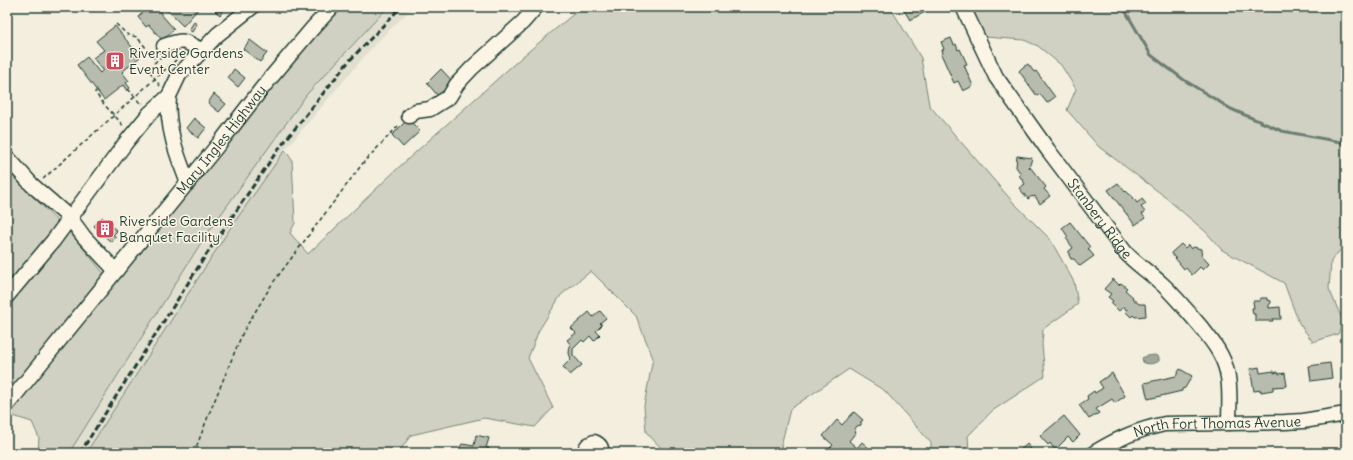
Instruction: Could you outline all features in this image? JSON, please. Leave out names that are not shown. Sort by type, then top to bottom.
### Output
[{"type":"street","points":[[7,296],[70,218],[150,113],[164,91],[179,74],[197,48],[217,35],[252,7]]},
{"type":"street","name":"Mary Ingles Highway","points":[[7,405],[188,183],[263,87],[332,7]]},
{"type":"street","points":[[409,116],[416,111],[430,109],[448,96],[472,68],[523,22],[536,7]]},
{"type":"street","name":"Stanbery Ridge","points":[[963,7],[996,77],[1048,150],[1125,252],[1158,280],[1179,301],[1216,347],[1222,358],[1228,376],[1230,392],[1229,423]]},
{"type":"street","points":[[164,51],[176,42],[187,42],[197,48]]},
{"type":"street","points":[[164,91],[171,134],[188,183]]},
{"type":"street","points":[[7,157],[34,187],[70,218],[84,237],[116,271]]},
{"type":"street","name":"North Fort Thomas Avenue","points":[[1094,453],[1125,436],[1150,427],[1179,423],[1303,421],[1346,414]]},
{"type":"street","points":[[587,453],[586,448],[594,442],[600,446],[605,453]]},
{"type":"path","points":[[116,24],[128,35],[137,37],[156,60]]},
{"type":"path","points":[[34,187],[154,79],[197,48]]},
{"type":"path","points":[[164,51],[149,70],[164,91]]},
{"type":"path","points":[[128,89],[140,103],[144,103]]},
{"type":"path","points":[[96,90],[99,98],[115,114],[131,136]]},
{"type":"path","points":[[194,453],[244,332],[272,284],[363,163],[387,136],[409,116]]},
{"type":"shaded area","points":[[342,7],[388,7],[307,94],[204,238],[69,453],[38,453],[39,438],[32,422],[7,414],[7,412],[312,38]]},
{"type":"shaded area","points":[[388,7],[413,7],[375,44],[285,150],[229,230],[86,453],[69,453],[204,238],[307,94]]},
{"type":"shaded area","points":[[582,7],[890,7],[921,58],[929,105],[1012,201],[1050,239],[1074,282],[1078,304],[1043,329],[1042,345],[1045,376],[992,411],[968,436],[969,453],[931,453],[931,443],[885,391],[849,369],[790,409],[780,450],[663,450],[646,432],[644,406],[653,358],[636,316],[591,271],[561,295],[539,330],[528,358],[553,408],[535,427],[484,418],[411,435],[398,453],[86,453],[229,230],[285,150],[292,160],[295,223],[290,233],[308,254],[398,168],[523,56]]},
{"type":"shaded area","points":[[970,7],[1346,7],[1346,243],[1331,261],[1329,289],[1343,321],[1338,334],[1313,342],[1299,323],[1284,283],[1222,250],[1206,232],[1159,192],[1099,147],[1067,110],[1076,89],[1061,65],[1038,46],[1024,40],[985,37]]},
{"type":"shaded area","points":[[7,170],[60,224],[7,288]]},
{"type":"shaded area","points":[[68,231],[105,275],[7,397],[7,301]]},
{"type":"shaded area","points":[[1155,355],[1159,357],[1159,361],[1149,364],[1143,362],[1142,358]]},
{"type":"building","points":[[149,7],[164,7],[160,13],[174,29],[162,40],[149,25],[146,27],[138,17]]},
{"type":"building","points":[[164,7],[200,7],[183,26]]},
{"type":"building","points":[[219,7],[227,7],[220,15],[215,11]]},
{"type":"building","points":[[902,7],[925,7],[927,11],[910,20]]},
{"type":"building","points":[[194,22],[197,24],[192,32],[189,30]]},
{"type":"building","name":"Riverside Gardens Event Center","points":[[115,26],[140,57],[122,72],[129,81],[126,83],[130,88],[127,91],[123,85],[104,100],[77,65],[87,57],[100,73],[103,70],[93,58],[104,50],[96,41]]},
{"type":"building","points":[[951,38],[954,45],[956,44],[958,50],[960,49],[967,64],[964,65],[973,86],[963,91],[958,81],[954,83],[941,54],[943,53],[942,50],[944,49],[941,42]]},
{"type":"building","points":[[250,40],[267,53],[260,62],[243,49]]},
{"type":"building","points":[[1028,64],[1034,72],[1036,71],[1055,97],[1047,103],[1040,94],[1037,96],[1019,71]]},
{"type":"building","points":[[234,69],[245,78],[238,87],[228,78]]},
{"type":"building","points":[[441,69],[454,83],[439,97],[427,83]]},
{"type":"building","points":[[214,94],[226,104],[219,112],[208,103]]},
{"type":"building","points":[[194,118],[206,128],[198,138],[186,128]]},
{"type":"building","points":[[408,119],[420,131],[403,147],[392,135]]},
{"type":"building","points":[[1017,156],[1032,158],[1029,168],[1030,167],[1046,187],[1044,189],[1050,196],[1040,204],[1035,196],[1028,199],[1019,188],[1025,184],[1016,167]]},
{"type":"building","points":[[1118,183],[1137,203],[1142,199],[1146,204],[1141,207],[1145,212],[1142,214],[1145,218],[1135,225],[1108,190]]},
{"type":"building","name":"Riverside Gardens Banquet Facility","points":[[102,217],[117,231],[113,235],[116,237],[111,242],[94,226]]},
{"type":"building","points":[[1070,222],[1090,247],[1088,249],[1094,256],[1080,266],[1074,259],[1071,259],[1069,255],[1069,251],[1073,248],[1066,238],[1068,237],[1062,228]]},
{"type":"building","points":[[1181,244],[1185,248],[1188,245],[1191,249],[1194,247],[1201,249],[1201,255],[1209,264],[1203,270],[1200,267],[1192,275],[1186,268],[1184,269],[1171,253]]},
{"type":"building","points":[[1113,279],[1119,285],[1121,283],[1127,288],[1125,290],[1139,304],[1145,304],[1146,316],[1135,317],[1133,315],[1131,317],[1126,312],[1128,310],[1126,310],[1124,306],[1119,311],[1111,303],[1113,301],[1108,297],[1111,294],[1104,289]]},
{"type":"building","points":[[1260,298],[1267,298],[1267,300],[1271,301],[1269,308],[1280,307],[1281,319],[1272,319],[1273,321],[1255,321],[1255,314],[1253,314],[1252,308],[1254,308],[1253,301],[1260,301]]},
{"type":"building","points":[[600,311],[606,318],[600,323],[602,325],[596,331],[600,335],[594,341],[590,336],[584,342],[582,340],[573,349],[573,355],[582,365],[570,375],[563,367],[571,359],[569,353],[571,345],[567,340],[576,333],[571,328],[589,312],[593,317]]},
{"type":"building","points":[[1330,363],[1332,378],[1311,381],[1309,366]]},
{"type":"building","points":[[1259,367],[1260,373],[1274,371],[1274,373],[1278,372],[1279,374],[1285,373],[1287,386],[1273,387],[1273,390],[1261,392],[1261,390],[1254,391],[1250,369]]},
{"type":"building","points":[[1180,369],[1192,376],[1182,391],[1148,399],[1144,383],[1176,376]]},
{"type":"building","points":[[1112,373],[1125,396],[1115,403],[1112,399],[1096,409],[1099,413],[1089,419],[1079,405],[1088,399],[1087,396],[1094,391],[1095,393],[1103,388],[1099,382]]},
{"type":"building","points":[[854,412],[863,420],[861,425],[857,426],[854,430],[856,432],[849,441],[857,448],[862,442],[874,453],[827,453],[826,452],[833,445],[823,436],[837,420],[842,425]]},
{"type":"building","points":[[1064,416],[1080,435],[1073,442],[1068,437],[1055,450],[1050,443],[1048,445],[1040,436]]},
{"type":"building","points":[[476,435],[489,438],[486,448],[489,448],[488,453],[460,453],[460,447],[462,444],[474,446]]},
{"type":"building","points":[[1027,444],[1034,453],[1017,453]]},
{"type":"building","points":[[1345,448],[1345,453],[1295,453],[1295,451]]},
{"type":"building","points":[[1014,449],[1017,453],[1009,453]]},
{"type":"building","points":[[1240,451],[1254,451],[1254,453],[1240,453]]},
{"type":"waterway","points":[[1123,7],[1151,55],[1184,80],[1231,109],[1282,131],[1346,143]]},
{"type":"railway","points":[[80,453],[204,258],[277,151],[349,61],[401,7]]},
{"type":"place","name":"Riverside Gardens Event Center","points":[[115,61]]},
{"type":"place","name":"Riverside Gardens Banquet Facility","points":[[105,229]]}]
